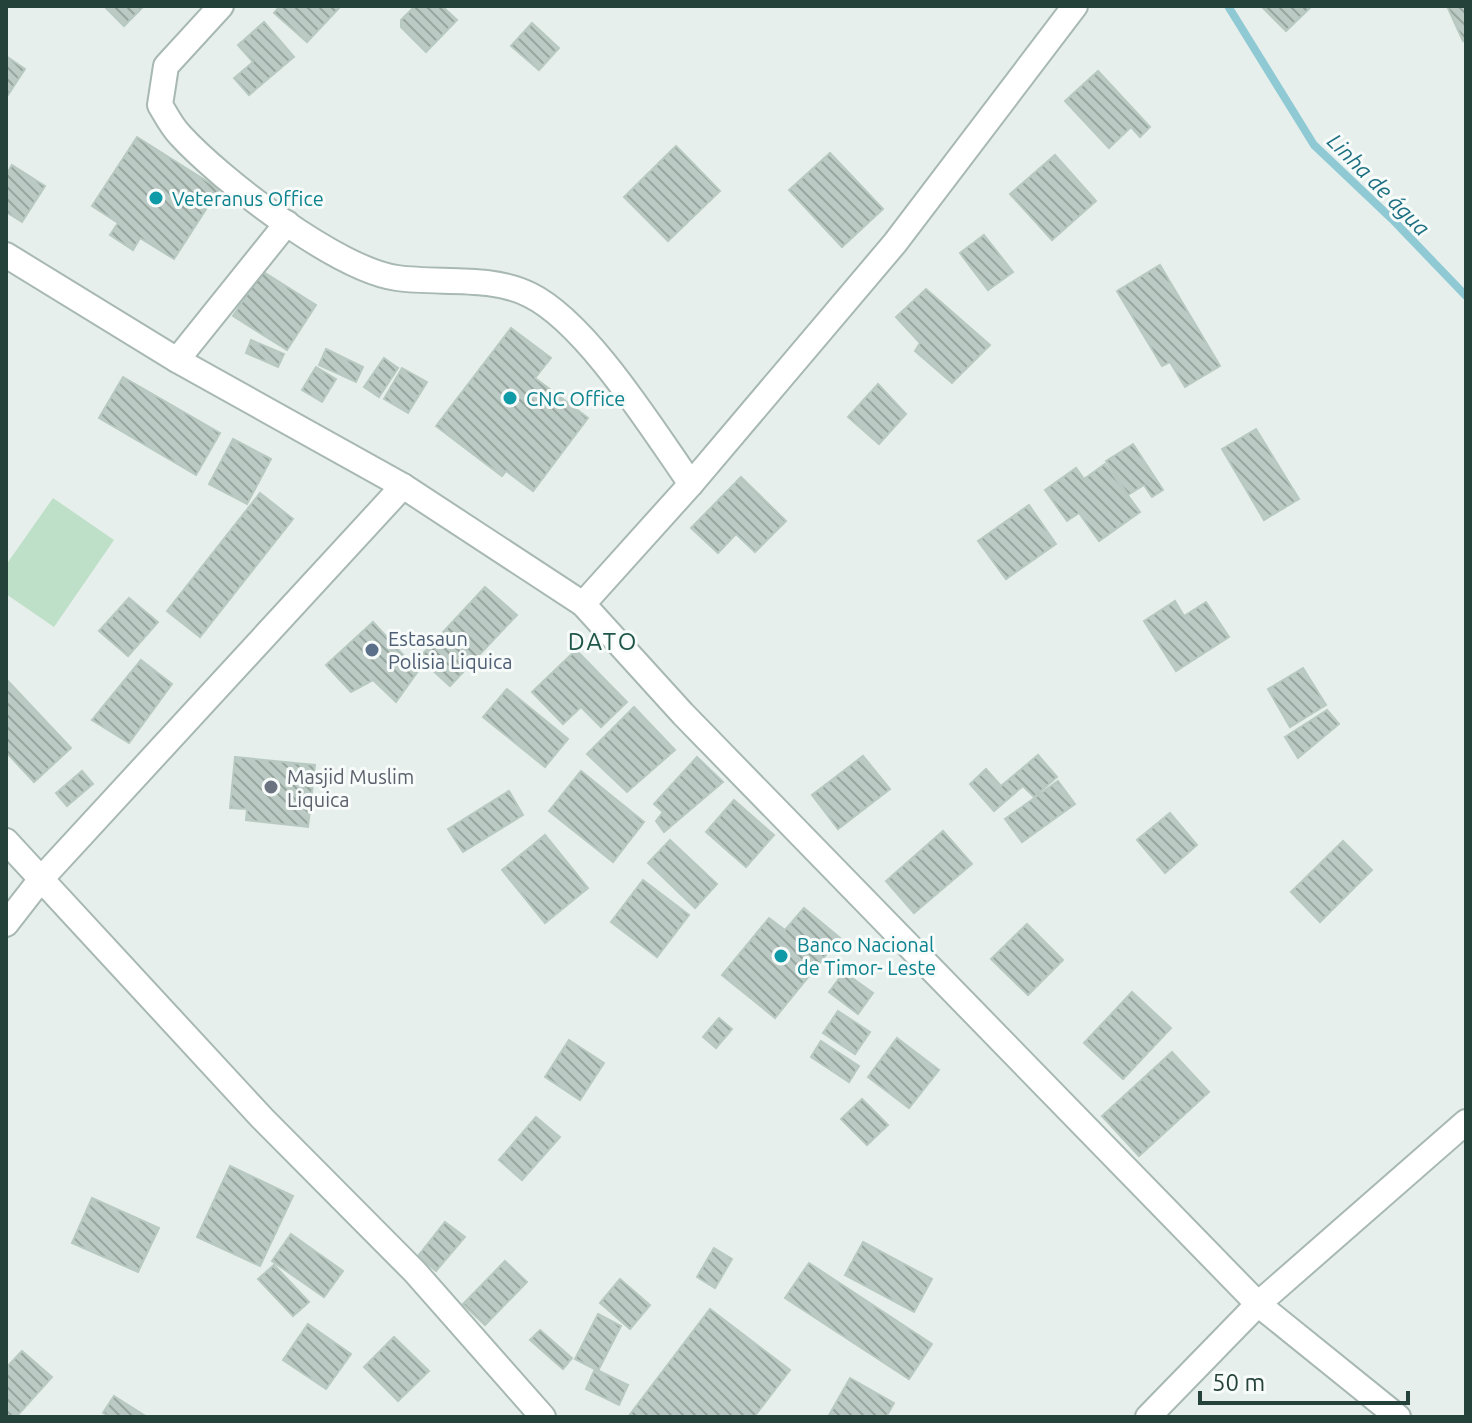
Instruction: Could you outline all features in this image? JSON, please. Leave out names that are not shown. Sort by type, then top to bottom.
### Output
[{"type":"street","points":[[221,6],[166,66],[160,105],[179,134],[232,182],[346,261],[393,278],[496,284],[529,294],[561,316],[583,340],[617,381],[691,484]]},
{"type":"street","points":[[583,604],[691,484],[895,243],[1075,6]]},
{"type":"street","points":[[177,360],[287,223]]},
{"type":"street","points":[[6,255],[177,360],[403,486],[583,604],[683,714],[1258,1304],[1398,1417]]},
{"type":"street","points":[[6,924],[41,879],[403,486]]},
{"type":"street","points":[[6,841],[262,1118],[415,1272],[543,1417]]},
{"type":"street","points":[[1148,1417],[1258,1304],[1466,1122]]},
{"type":"green space","points":[[53,498],[114,540],[54,627],[6,594],[6,565]]},
{"type":"building","points":[[104,6],[144,6],[124,26]]},
{"type":"building","points":[[280,6],[341,6],[307,42],[274,13]]},
{"type":"building","points":[[415,6],[442,6],[457,20],[426,52],[401,27],[401,20]]},
{"type":"building","points":[[1312,6],[1286,31],[1263,8]]},
{"type":"building","points":[[1447,6],[1466,6],[1466,39],[1463,41]]},
{"type":"building","points":[[264,22],[294,57],[249,95],[234,78],[253,62],[238,45]]},
{"type":"building","points":[[532,23],[559,48],[539,70],[511,46]]},
{"type":"building","points":[[6,56],[25,69],[6,98]]},
{"type":"building","points":[[1098,71],[1150,127],[1140,137],[1131,127],[1109,148],[1065,101]]},
{"type":"building","name":"Veteranus Office","points":[[137,137],[219,189],[174,259],[140,238],[133,250],[110,235],[118,223],[92,206]]},
{"type":"building","points":[[676,146],[720,191],[668,241],[624,197]]},
{"type":"building","points":[[830,153],[883,209],[842,247],[789,190]]},
{"type":"building","points":[[1055,155],[1096,201],[1052,240],[1010,194]]},
{"type":"building","points":[[12,165],[45,186],[22,222],[6,212],[6,175]]},
{"type":"building","points":[[984,235],[1013,272],[988,290],[960,253]]},
{"type":"building","points":[[1160,265],[1220,366],[1185,387],[1170,362],[1162,366],[1117,291]]},
{"type":"building","points":[[262,271],[316,305],[287,350],[233,316]]},
{"type":"building","points":[[926,289],[990,345],[952,383],[915,351],[920,343],[896,317]]},
{"type":"building","name":"CNC Office","points":[[511,328],[551,358],[535,378],[588,418],[533,491],[506,471],[502,476],[436,426]]},
{"type":"building","points":[[251,340],[284,354],[278,367],[246,353]]},
{"type":"building","points":[[326,349],[363,367],[356,382],[319,365]]},
{"type":"building","points":[[384,358],[398,368],[379,397],[364,387]]},
{"type":"building","points":[[316,367],[336,379],[322,402],[302,390]]},
{"type":"building","points":[[402,368],[427,382],[408,413],[384,399]]},
{"type":"building","points":[[123,377],[220,433],[196,475],[99,418]]},
{"type":"building","points":[[878,384],[906,414],[879,444],[848,417]]},
{"type":"building","points":[[1256,429],[1299,499],[1264,520],[1222,449]]},
{"type":"building","points":[[233,439],[271,459],[247,504],[209,484]]},
{"type":"building","points":[[1133,444],[1163,490],[1152,497],[1144,485],[1128,495],[1106,461]]},
{"type":"building","points":[[1105,464],[1140,512],[1099,541],[1079,513],[1067,521],[1045,490],[1076,468],[1084,479]]},
{"type":"building","points":[[741,477],[786,521],[755,552],[736,534],[718,553],[691,528]]},
{"type":"building","points":[[260,493],[293,519],[200,637],[167,611]]},
{"type":"building","points":[[1029,505],[1056,544],[1006,579],[978,541]]},
{"type":"building","points":[[485,587],[517,615],[450,686],[419,658]]},
{"type":"building","points":[[129,598],[158,622],[128,656],[99,631]]},
{"type":"building","points":[[1175,601],[1184,616],[1206,602],[1229,637],[1176,671],[1144,621]]},
{"type":"building","points":[[373,622],[418,671],[396,702],[373,680],[351,692],[326,665]]},
{"type":"building","points":[[576,650],[627,702],[601,727],[581,707],[563,724],[532,692]]},
{"type":"building","points":[[141,660],[172,684],[129,743],[92,720]]},
{"type":"building","points":[[1303,668],[1326,705],[1290,727],[1268,689]]},
{"type":"building","points":[[6,679],[71,748],[34,782],[6,752]]},
{"type":"building","points":[[507,689],[568,739],[545,767],[483,717]]},
{"type":"building","points":[[634,707],[675,750],[627,792],[587,754]]},
{"type":"building","points":[[1327,710],[1339,724],[1298,758],[1285,737]]},
{"type":"building","points":[[1038,755],[1057,777],[1034,797],[1023,786],[994,811],[970,784],[986,769],[1001,786]]},
{"type":"building","points":[[863,756],[890,789],[838,829],[812,795]]},
{"type":"building","points":[[235,757],[315,765],[308,827],[246,820],[247,809],[230,808]]},
{"type":"building","points":[[697,757],[723,782],[664,832],[656,821],[663,812],[654,804]]},
{"type":"building","points":[[82,771],[93,784],[67,806],[56,793]]},
{"type":"building","points":[[581,771],[644,822],[613,862],[549,811]]},
{"type":"building","points":[[1058,781],[1075,804],[1022,842],[1005,819]]},
{"type":"building","points":[[509,791],[523,815],[463,852],[448,829]]},
{"type":"building","points":[[734,800],[774,835],[746,867],[706,832]]},
{"type":"building","points":[[1170,813],[1197,845],[1165,873],[1137,840]]},
{"type":"building","points":[[943,831],[972,864],[914,913],[886,881]]},
{"type":"building","points":[[545,835],[588,888],[545,923],[502,870]]},
{"type":"building","points":[[670,840],[717,884],[695,908],[648,863]]},
{"type":"building","points":[[1343,841],[1372,870],[1320,922],[1291,892]]},
{"type":"building","points":[[643,880],[689,915],[657,957],[611,922]]},
{"type":"building","name":"Banco Nacional de Timor- Leste","points":[[804,908],[840,938],[775,1018],[722,975],[769,918],[785,930]]},
{"type":"building","points":[[1027,924],[1063,960],[1028,995],[991,959]]},
{"type":"building","points":[[844,972],[873,993],[858,1014],[829,992]]},
{"type":"building","points":[[1132,992],[1171,1028],[1123,1079],[1084,1043]]},
{"type":"building","points":[[838,1011],[870,1032],[855,1054],[823,1033]]},
{"type":"building","points":[[719,1018],[732,1029],[716,1048],[703,1037]]},
{"type":"building","points":[[897,1038],[939,1070],[909,1108],[868,1077]]},
{"type":"building","points":[[569,1040],[604,1063],[580,1100],[545,1077]]},
{"type":"building","points":[[821,1041],[859,1066],[849,1082],[811,1057]]},
{"type":"building","points":[[1172,1052],[1209,1092],[1139,1156],[1102,1116]]},
{"type":"building","points":[[862,1099],[888,1125],[867,1145],[841,1119]]},
{"type":"building","points":[[536,1117],[560,1137],[522,1180],[499,1160]]},
{"type":"building","points":[[230,1166],[293,1196],[260,1266],[197,1237]]},
{"type":"building","points":[[92,1198],[159,1228],[138,1272],[72,1243]]},
{"type":"building","points":[[445,1222],[465,1237],[436,1271],[418,1256]]},
{"type":"building","points":[[291,1234],[343,1271],[324,1297],[272,1261]]},
{"type":"building","points":[[863,1242],[932,1279],[914,1312],[845,1275]]},
{"type":"building","points":[[714,1248],[732,1259],[715,1288],[697,1277]]},
{"type":"building","points":[[505,1261],[527,1282],[485,1325],[463,1304]]},
{"type":"building","points":[[809,1263],[932,1344],[909,1379],[785,1298]]},
{"type":"building","points":[[274,1265],[309,1302],[293,1316],[258,1279]]},
{"type":"building","points":[[620,1279],[650,1305],[630,1329],[600,1303]]},
{"type":"building","points":[[710,1309],[790,1370],[754,1417],[628,1417]]},
{"type":"building","points":[[598,1314],[621,1326],[598,1371],[575,1359]]},
{"type":"building","points":[[308,1324],[351,1354],[326,1389],[283,1360]]},
{"type":"building","points":[[540,1330],[572,1358],[563,1369],[530,1340]]},
{"type":"building","points":[[394,1337],[429,1371],[398,1401],[364,1367]]},
{"type":"building","points":[[22,1351],[52,1377],[16,1417],[6,1417],[6,1368]]},
{"type":"building","points":[[595,1369],[628,1385],[619,1405],[586,1389]]},
{"type":"building","points":[[850,1378],[894,1403],[886,1417],[828,1417]]},
{"type":"building","points":[[114,1396],[147,1417],[110,1417],[103,1413]]},
{"type":"waterway","name":"Linha de água","points":[[1228,6],[1314,145],[1392,219],[1466,296]]},
{"type":"place","name":"Veteranus Office","points":[[156,198]]},
{"type":"place","name":"CNC Office","points":[[510,398]]},
{"type":"place","name":"Estasaun Polisia Liquica","points":[[372,650]]},
{"type":"place","name":"Masjid Muslim Liquica","points":[[271,787]]},
{"type":"place","name":"Banco Nacional de Timor- Leste","points":[[781,956]]},
{"type":"district","name":"DATO","points":[[603,641]]}]
